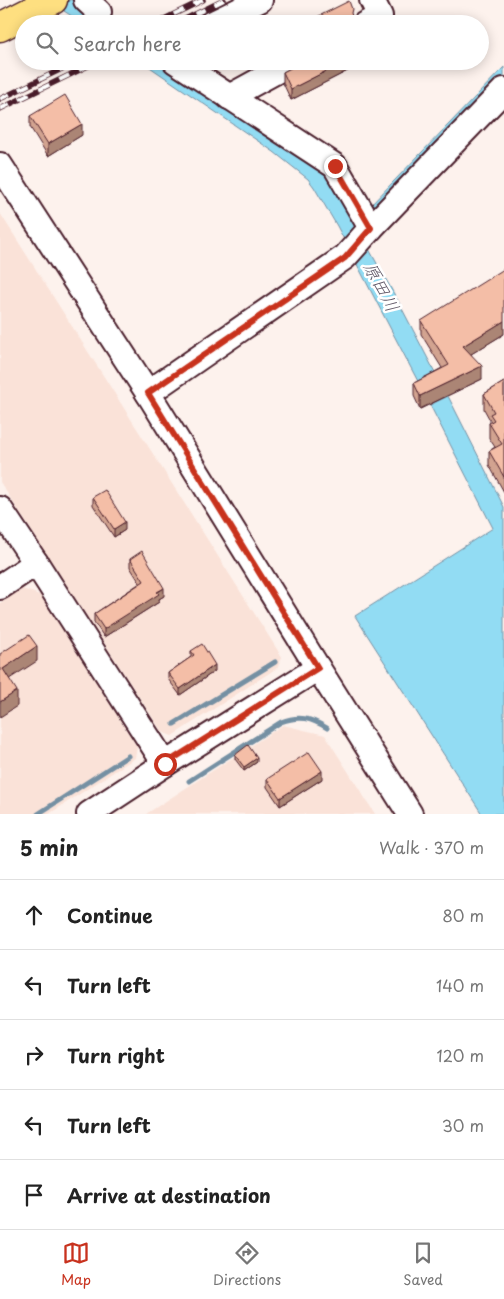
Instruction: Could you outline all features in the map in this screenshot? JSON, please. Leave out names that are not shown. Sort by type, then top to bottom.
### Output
[{"type":"highway","points":[[0,8],[17,0]]},
{"type":"highway","points":[[24,15],[53,0]]},
{"type":"highway","points":[[0,27],[15,19]]},
{"type":"street","points":[[229,15],[260,0]]},
{"type":"street","points":[[372,0],[380,15]]},
{"type":"street","points":[[188,70],[335,166],[371,228]]},
{"type":"street","points":[[229,97],[278,70]]},
{"type":"street","points":[[148,393],[345,258],[371,228],[504,90]]},
{"type":"street","points":[[0,164],[148,393],[410,814]]},
{"type":"street","points":[[0,509],[165,764]]},
{"type":"street","points":[[0,587],[36,563]]},
{"type":"street","points":[[89,814],[318,668]]},
{"type":"shaded area","points":[[0,213],[282,657],[277,668],[172,736],[162,732],[0,482]]},
{"type":"shaded area","points":[[22,589],[40,595],[137,747],[135,758],[49,814],[0,814],[0,603]]},
{"type":"shaded area","points":[[283,725],[325,735],[375,814],[146,814]]},
{"type":"water","points":[[58,0],[76,0],[93,15],[70,15],[64,11]]},
{"type":"water","points":[[504,67],[504,77],[372,215],[368,208]]},
{"type":"water","name":"原田川","points":[[154,70],[170,70],[310,161],[324,173],[332,183],[398,301],[440,382],[423,391],[337,226],[314,187],[308,179],[274,152]]},
{"type":"water","points":[[448,396],[504,507],[504,814],[482,814],[355,616],[493,528],[430,405]]},
{"type":"building","points":[[349,1],[352,9],[352,15],[321,15]]},
{"type":"building","points":[[287,70],[328,70],[291,89],[283,72]]},
{"type":"building","points":[[65,95],[82,124],[48,144],[30,116]]},
{"type":"building","points":[[504,269],[504,321],[463,346],[482,366],[420,396],[414,383],[449,365],[421,321]]},
{"type":"building","points":[[504,382],[504,477],[489,451],[502,444],[489,423],[494,420],[490,414],[494,412],[484,394]]},
{"type":"building","points":[[105,490],[125,522],[114,529],[93,497]]},
{"type":"building","points":[[142,551],[164,588],[157,592],[159,594],[104,629],[94,614],[144,581],[130,559]]},
{"type":"building","points":[[29,635],[37,646],[3,669],[17,691],[0,702],[0,654]]},
{"type":"building","points":[[202,644],[215,665],[180,689],[168,673],[194,655],[191,651]]},
{"type":"building","points":[[248,745],[257,758],[244,767],[235,755]]},
{"type":"building","points":[[309,752],[322,771],[280,798],[267,779]]},
{"type":"waterway","points":[[174,724],[275,662]]},
{"type":"waterway","points":[[189,781],[281,722],[299,718],[316,722],[327,728]]},
{"type":"waterway","points":[[38,814],[128,756]]},
{"type":"railway","points":[[172,15],[203,0]]},
{"type":"railway","points":[[193,15],[224,0]]},
{"type":"railway","points":[[0,99],[60,70]]},
{"type":"railway","points":[[0,109],[80,70]]},
{"type":"route","points":[[165,764],[318,668],[148,393],[345,258],[371,228],[335,166]]}]
